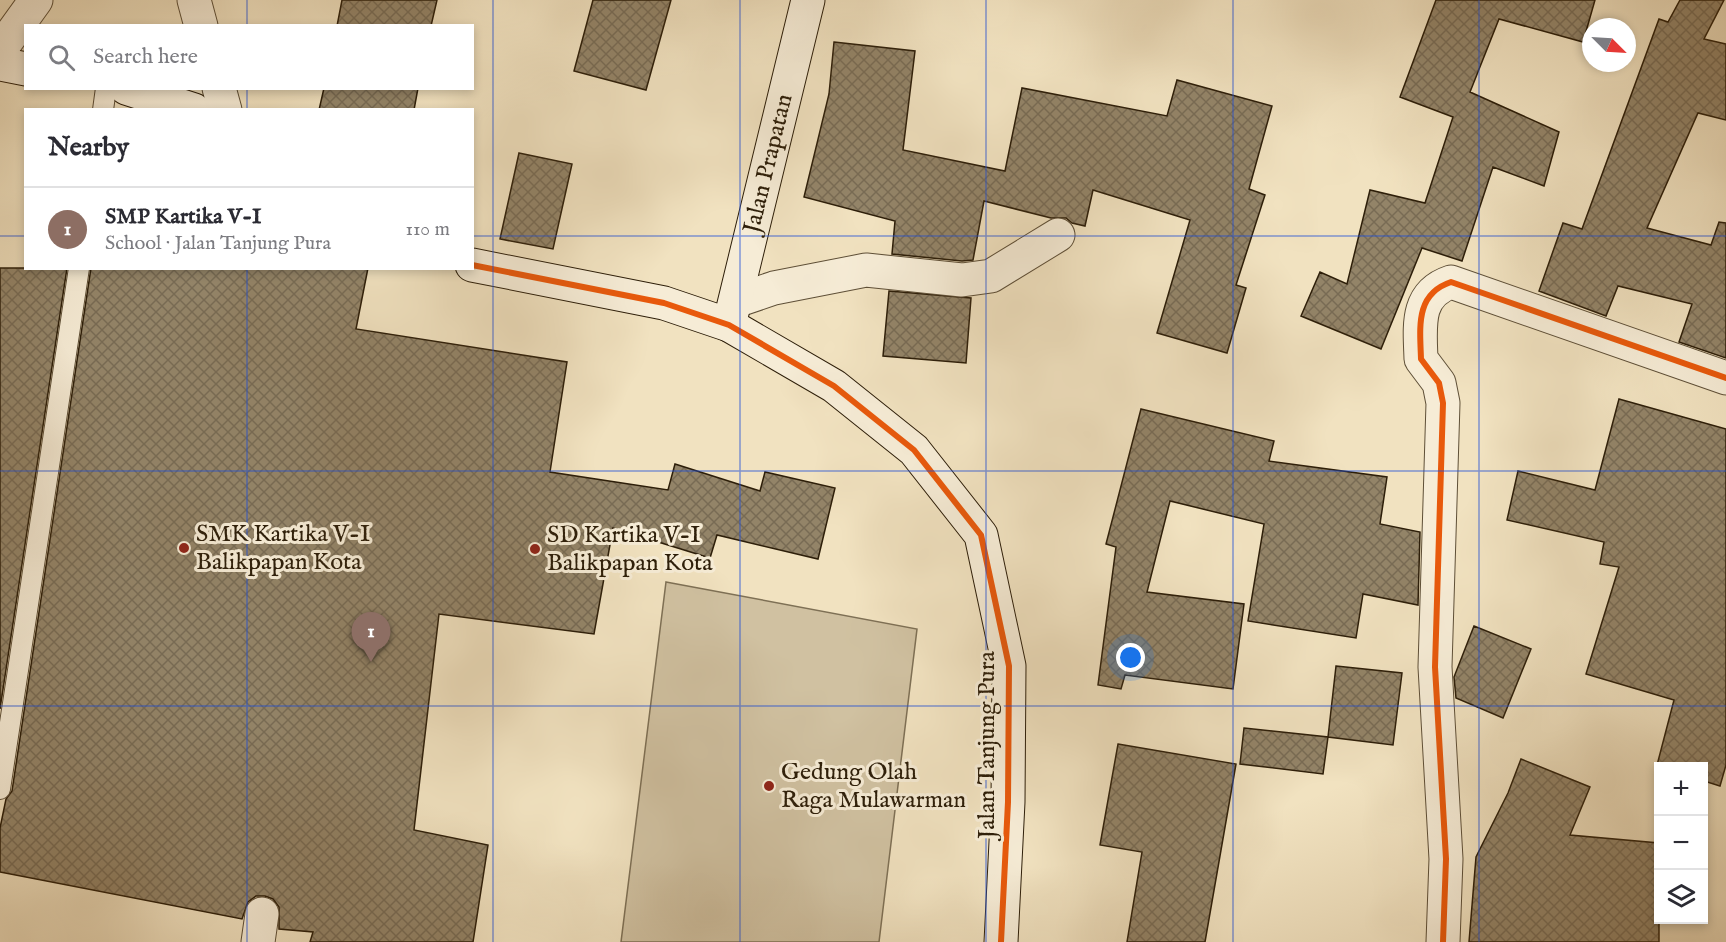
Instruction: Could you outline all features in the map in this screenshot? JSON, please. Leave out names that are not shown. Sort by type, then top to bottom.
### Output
[{"type":"street","points":[[0,50],[36,0]]},
{"type":"street","points":[[194,0],[200,24]]},
{"type":"street","name":"Jalan Prapatan","points":[[733,313],[808,0]]},
{"type":"street","points":[[0,64],[24,69]]},
{"type":"street","points":[[132,90],[188,108]]},
{"type":"street","points":[[220,90],[224,108]]},
{"type":"street","points":[[733,313],[774,288],[866,270],[962,280],[991,276],[1058,235]]},
{"type":"street","name":"Jalan Tanjung Pura","points":[[474,265],[664,303],[733,313],[834,386],[914,450],[981,535],[1009,666],[1008,802],[1001,942]]},
{"type":"street","points":[[1443,942],[1446,859],[1435,667],[1443,404],[1439,383],[1420,359],[1424,303],[1434,288],[1451,282],[1726,378]]},
{"type":"lane","points":[[103,108],[106,90]]},
{"type":"lane","points":[[0,789],[79,270]]},
{"type":"shaded area","name":"Gedung Olah Raga Mulawarman","points":[[666,582],[917,629],[879,942],[621,942]]},
{"type":"building","points":[[342,0],[437,0],[431,24],[337,24]]},
{"type":"building","points":[[593,0],[671,0],[646,90],[574,71]]},
{"type":"building","points":[[1436,0],[1595,0],[1590,18],[1582,18],[1582,42],[1499,19],[1470,92],[1559,132],[1544,186],[1493,167],[1462,261],[1422,248],[1381,349],[1301,316],[1320,272],[1347,284],[1370,190],[1425,203],[1453,117],[1400,97]]},
{"type":"building","points":[[1680,0],[1724,0],[1704,39],[1726,44],[1726,120],[1698,113],[1647,228],[1711,245],[1719,222],[1726,223],[1726,358],[1679,342],[1692,304],[1618,286],[1606,316],[1539,291],[1563,223],[1582,229],[1659,19],[1668,22]]},
{"type":"building","points":[[834,42],[915,51],[903,150],[1005,171],[1022,88],[1167,116],[1177,80],[1272,106],[1249,189],[1265,195],[1236,285],[1246,288],[1227,353],[1157,333],[1190,220],[1093,190],[1085,226],[1072,223],[1066,218],[1051,218],[984,201],[973,260],[962,261],[892,254],[895,221],[804,197],[829,94]]},
{"type":"building","points":[[324,90],[418,90],[414,108],[319,108]]},
{"type":"building","points":[[519,153],[572,164],[553,249],[500,239]]},
{"type":"building","points":[[0,268],[67,270],[0,709]]},
{"type":"building","points":[[91,270],[368,270],[356,329],[567,362],[550,472],[668,490],[675,464],[760,491],[765,472],[835,488],[818,559],[717,535],[710,558],[613,528],[594,634],[439,614],[414,830],[488,845],[473,942],[310,942],[313,932],[279,929],[279,907],[273,899],[265,896],[256,896],[248,902],[242,919],[0,872],[0,828],[6,799],[12,791]]},
{"type":"building","points":[[889,291],[971,298],[966,363],[883,356]]},
{"type":"building","points":[[1619,399],[1726,429],[1726,765],[1720,786],[1708,782],[1708,762],[1658,762],[1674,700],[1586,674],[1619,567],[1600,564],[1604,542],[1507,520],[1518,471],[1595,490]]},
{"type":"building","points":[[1141,409],[1274,441],[1269,461],[1387,477],[1380,524],[1420,532],[1418,605],[1363,594],[1356,638],[1248,621],[1264,524],[1170,501],[1147,592],[1244,604],[1233,689],[1125,675],[1121,689],[1098,685],[1116,547],[1106,544]]},
{"type":"building","points":[[1474,626],[1531,649],[1503,718],[1456,698],[1454,677]]},
{"type":"building","points":[[1336,666],[1402,673],[1393,745],[1328,737]]},
{"type":"building","points":[[1244,728],[1328,737],[1323,774],[1240,764]]},
{"type":"building","points":[[1118,744],[1236,764],[1205,942],[1127,942],[1142,852],[1100,845]]},
{"type":"building","points":[[1521,759],[1590,787],[1570,835],[1654,843],[1654,924],[1659,924],[1659,942],[1469,942],[1476,857],[1508,793]]},
{"type":"cycle path","points":[[474,265],[664,303],[729,325],[834,386],[914,450],[981,535],[1009,666],[1008,802],[1001,942]]},
{"type":"cycle path","points":[[1443,942],[1446,859],[1435,667],[1443,403],[1439,383],[1421,359],[1420,335],[1425,303],[1439,287],[1451,282],[1726,378]]},
{"type":"place","name":"SMK Kartika V-I Balikpapan Kota","points":[[184,548]]},
{"type":"place","name":"SD Kartika V-I Balikpapan Kota","points":[[535,549]]},
{"type":"place","name":"SMP Kartika V-I","points":[[371,662]]},
{"type":"place","name":"Gedung Olah Raga Mulawarman","points":[[769,786]]}]
